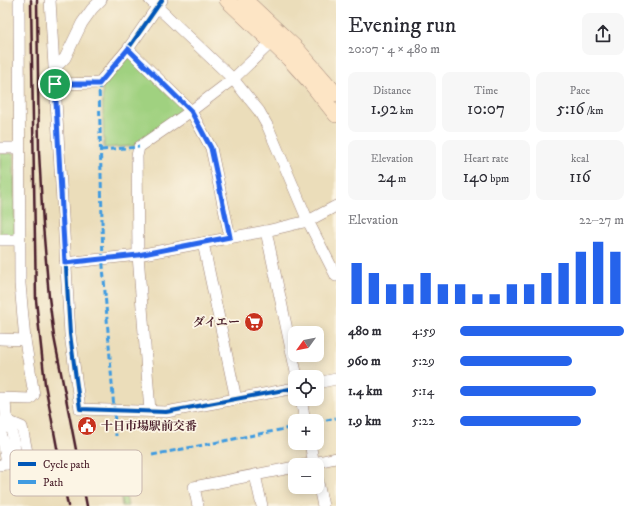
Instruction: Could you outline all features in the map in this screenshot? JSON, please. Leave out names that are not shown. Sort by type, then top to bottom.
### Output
[{"type":"street","points":[[8,463],[0,435],[7,421],[2,398],[30,399],[34,395],[25,340],[20,284],[18,0]]},
{"type":"street","points":[[50,0],[70,334],[80,409],[166,412],[288,389]]},
{"type":"street","points":[[55,68],[65,58],[82,22],[101,0]]},
{"type":"street","points":[[227,0],[276,38],[297,49],[336,94]]},
{"type":"street","points":[[245,0],[336,116]]},
{"type":"street","points":[[55,84],[99,84],[128,49],[156,2],[233,79],[259,111],[268,127],[308,221],[336,276]]},
{"type":"street","points":[[150,411],[138,255],[137,156],[139,147],[191,111],[233,79],[276,38]]},
{"type":"street","points":[[128,49],[191,111],[211,148],[230,237]]},
{"type":"street","points":[[0,148],[19,148]]},
{"type":"street","points":[[65,263],[138,255],[266,231],[308,221],[336,206]]},
{"type":"street","points":[[266,231],[296,370]]},
{"type":"street","points":[[0,240],[19,240]]},
{"type":"street","points":[[203,243],[236,399]]},
{"type":"street","points":[[0,339],[25,340]]},
{"type":"street","points":[[324,382],[336,379]]},
{"type":"street","points":[[7,421],[22,427],[27,450]]},
{"type":"street","points":[[324,461],[336,458]]},
{"type":"street","points":[[198,506],[194,487],[288,468]]},
{"type":"street","points":[[255,475],[262,506]]},
{"type":"street","points":[[320,494],[323,506]]},
{"type":"green space","points":[[128,55],[184,111],[136,146],[104,148],[102,84]]},
{"type":"green space","points":[[0,153],[14,153],[15,236],[0,236]]},
{"type":"green space","points":[[120,496],[126,496],[128,506],[122,506]]},
{"type":"railway","points":[[31,0],[36,300],[45,384],[57,450]]},
{"type":"railway","points":[[37,0],[39,152],[49,297],[54,337],[76,450]]},
{"type":"railway","points":[[66,496],[68,506]]},
{"type":"railway","points":[[85,496],[87,506]]},
{"type":"marked path","points":[[99,83],[103,266],[116,436]]},
{"type":"marked path","points":[[101,150],[139,147]]},
{"type":"marked path","points":[[324,421],[336,418]]},
{"type":"marked path","points":[[152,455],[288,428]]},
{"type":"cycle path","points":[[162,0],[128,49],[99,83],[55,84],[70,334],[80,409],[166,412],[288,389]]},
{"type":"place","name":"ダイエー","points":[[254,322]]},
{"type":"place","name":"十日市場駅前交番","points":[[87,426]]},
{"type":"route","points":[[128,49],[191,111],[211,148],[230,237],[138,255],[65,263],[55,84],[99,84],[128,49]]}]
